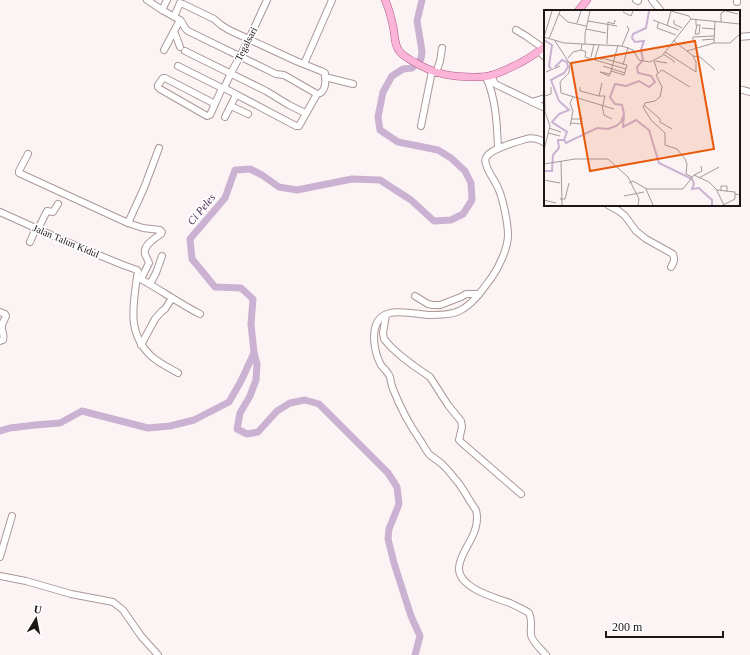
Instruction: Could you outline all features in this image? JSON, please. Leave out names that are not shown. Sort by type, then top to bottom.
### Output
[{"type":"main road","points":[[385,0],[388,6],[398,49],[408,58],[431,71],[460,77],[488,76],[524,61],[542,48]]},
{"type":"main road","points":[[579,10],[587,0]]},
{"type":"street","points":[[146,0],[182,21],[185,29],[188,31],[276,74],[284,75],[317,94]]},
{"type":"street","points":[[162,10],[167,0]]},
{"type":"street","name":"Tegalsari","points":[[215,104],[249,39],[267,0]]},
{"type":"street","points":[[304,64],[332,0]]},
{"type":"street","points":[[652,0],[661,10]]},
{"type":"street","points":[[174,16],[181,3],[214,19],[229,30],[325,73],[324,88],[320,94],[317,94],[299,126],[296,126],[178,66]]},
{"type":"street","points":[[164,50],[180,20]]},
{"type":"street","points":[[516,30],[542,48]]},
{"type":"street","points":[[174,32],[180,47]]},
{"type":"street","points":[[740,37],[750,36]]},
{"type":"street","points":[[421,126],[431,71],[440,61],[442,48]]},
{"type":"street","points":[[186,51],[306,113]]},
{"type":"street","points":[[488,76],[495,84],[544,108]]},
{"type":"street","points":[[488,76],[495,109],[498,148]]},
{"type":"street","points":[[325,77],[353,84]]},
{"type":"street","points":[[163,78],[165,78],[215,104],[210,115],[207,116],[160,89],[158,85],[163,78]]},
{"type":"street","points":[[740,89],[750,92]]},
{"type":"street","points":[[226,117],[236,95]]},
{"type":"street","points":[[532,102],[544,98]]},
{"type":"street","points":[[231,106],[248,114]]},
{"type":"street","points":[[544,142],[531,138],[498,148],[487,156],[485,162],[501,195],[508,236],[498,269],[483,290],[472,302],[460,310],[452,313],[429,315],[397,311],[386,315],[378,320],[374,335],[374,344],[376,354],[390,377],[392,388],[414,431],[430,455],[443,465],[457,481],[476,510],[477,516],[475,530],[460,562],[459,569],[462,578],[468,585],[481,593],[511,604],[529,613],[531,618],[531,635],[533,641],[546,655]]},
{"type":"street","points":[[128,223],[160,148]]},
{"type":"street","points":[[28,154],[19,170],[19,173],[128,223],[144,228],[160,230],[162,232],[149,244],[146,249],[145,254],[150,263],[139,278],[133,315],[134,326],[141,345],[152,357],[178,373]]},
{"type":"street","points":[[48,186],[51,180]]},
{"type":"street","points":[[30,242],[47,211],[53,212],[58,204]]},
{"type":"street","points":[[610,206],[625,216],[636,231],[646,239],[673,254],[674,261],[671,266]]},
{"type":"street","name":"Jalan Talun Kidul","points":[[0,212],[138,271],[139,278]]},
{"type":"street","points":[[150,284],[162,256]]},
{"type":"street","points":[[139,278],[200,314]]},
{"type":"street","points":[[415,296],[428,304],[440,305],[466,294],[479,294]]},
{"type":"street","points":[[141,345],[155,319],[165,309],[172,298]]},
{"type":"street","points":[[0,312],[6,316],[2,326],[4,338],[0,341]]},
{"type":"street","points":[[386,315],[382,333],[384,338],[401,356],[430,377],[448,405],[461,420],[462,427],[459,440],[460,442],[521,494]]},
{"type":"street","points":[[0,557],[12,516]]},
{"type":"street","points":[[0,576],[26,581],[71,594],[113,602],[123,610],[141,636],[158,655]]},
{"type":"waterway","name":"Ci Peles","points":[[0,431],[10,428],[60,423],[82,411],[148,428],[170,426],[194,420],[229,402],[254,353],[251,324],[253,299],[241,288],[215,287],[192,259],[190,239],[225,198],[235,170],[250,169],[262,175],[279,187],[297,190],[352,179],[380,180],[411,200],[434,221],[451,220],[463,214],[472,200],[471,183],[465,171],[451,158],[438,150],[398,142],[380,130],[378,117],[383,92],[392,76],[403,69],[412,68],[421,59],[422,51],[417,21],[422,0]]},
{"type":"waterway","points":[[254,353],[257,364],[256,380],[250,396],[240,413],[237,429],[247,434],[258,432],[277,411],[290,403],[305,400],[319,404],[388,473],[397,487],[399,504],[389,529],[388,539],[411,616],[420,636],[415,655]]}]
